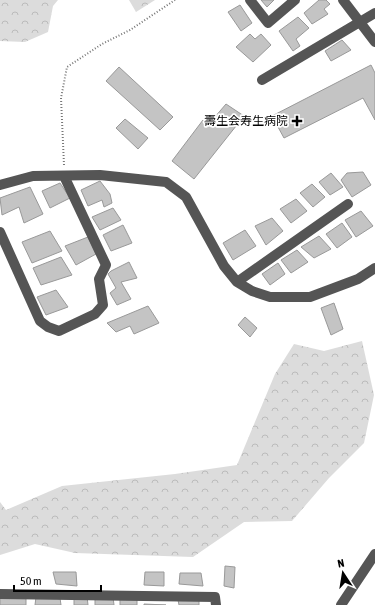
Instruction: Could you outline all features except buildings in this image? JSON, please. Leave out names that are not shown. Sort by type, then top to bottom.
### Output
[{"type":"street","points":[[250,0],[268,23],[296,0]]},
{"type":"street","points":[[343,0],[359,23],[375,42]]},
{"type":"street","points":[[262,80],[375,13]]},
{"type":"street","points":[[0,185],[33,176],[100,175],[166,182],[186,197],[224,266],[237,282],[252,292],[270,297],[310,297],[358,279],[375,268]]},
{"type":"street","points":[[0,232],[40,321],[48,327],[59,331],[95,314],[103,305],[99,278],[106,265],[64,176]]},
{"type":"street","points":[[237,282],[348,204]]},
{"type":"street","points":[[341,604],[375,554]]},
{"type":"street","points":[[0,594],[215,597],[216,605]]},
{"type":"path","points":[[64,176],[61,98],[67,67],[102,44],[130,30],[175,0]]},
{"type":"green space","points":[[0,0],[58,0],[53,6],[48,32],[25,42],[0,41]]},
{"type":"green space","points":[[129,0],[155,0],[136,12]]},
{"type":"green space","points":[[362,341],[374,395],[364,443],[329,478],[292,521],[244,522],[193,557],[75,553],[35,544],[0,555],[0,502],[6,510],[62,486],[175,474],[237,465],[275,374],[294,344],[324,351]]},
{"type":"place","name":"壽生会寿生病院","points":[[297,121]]}]
